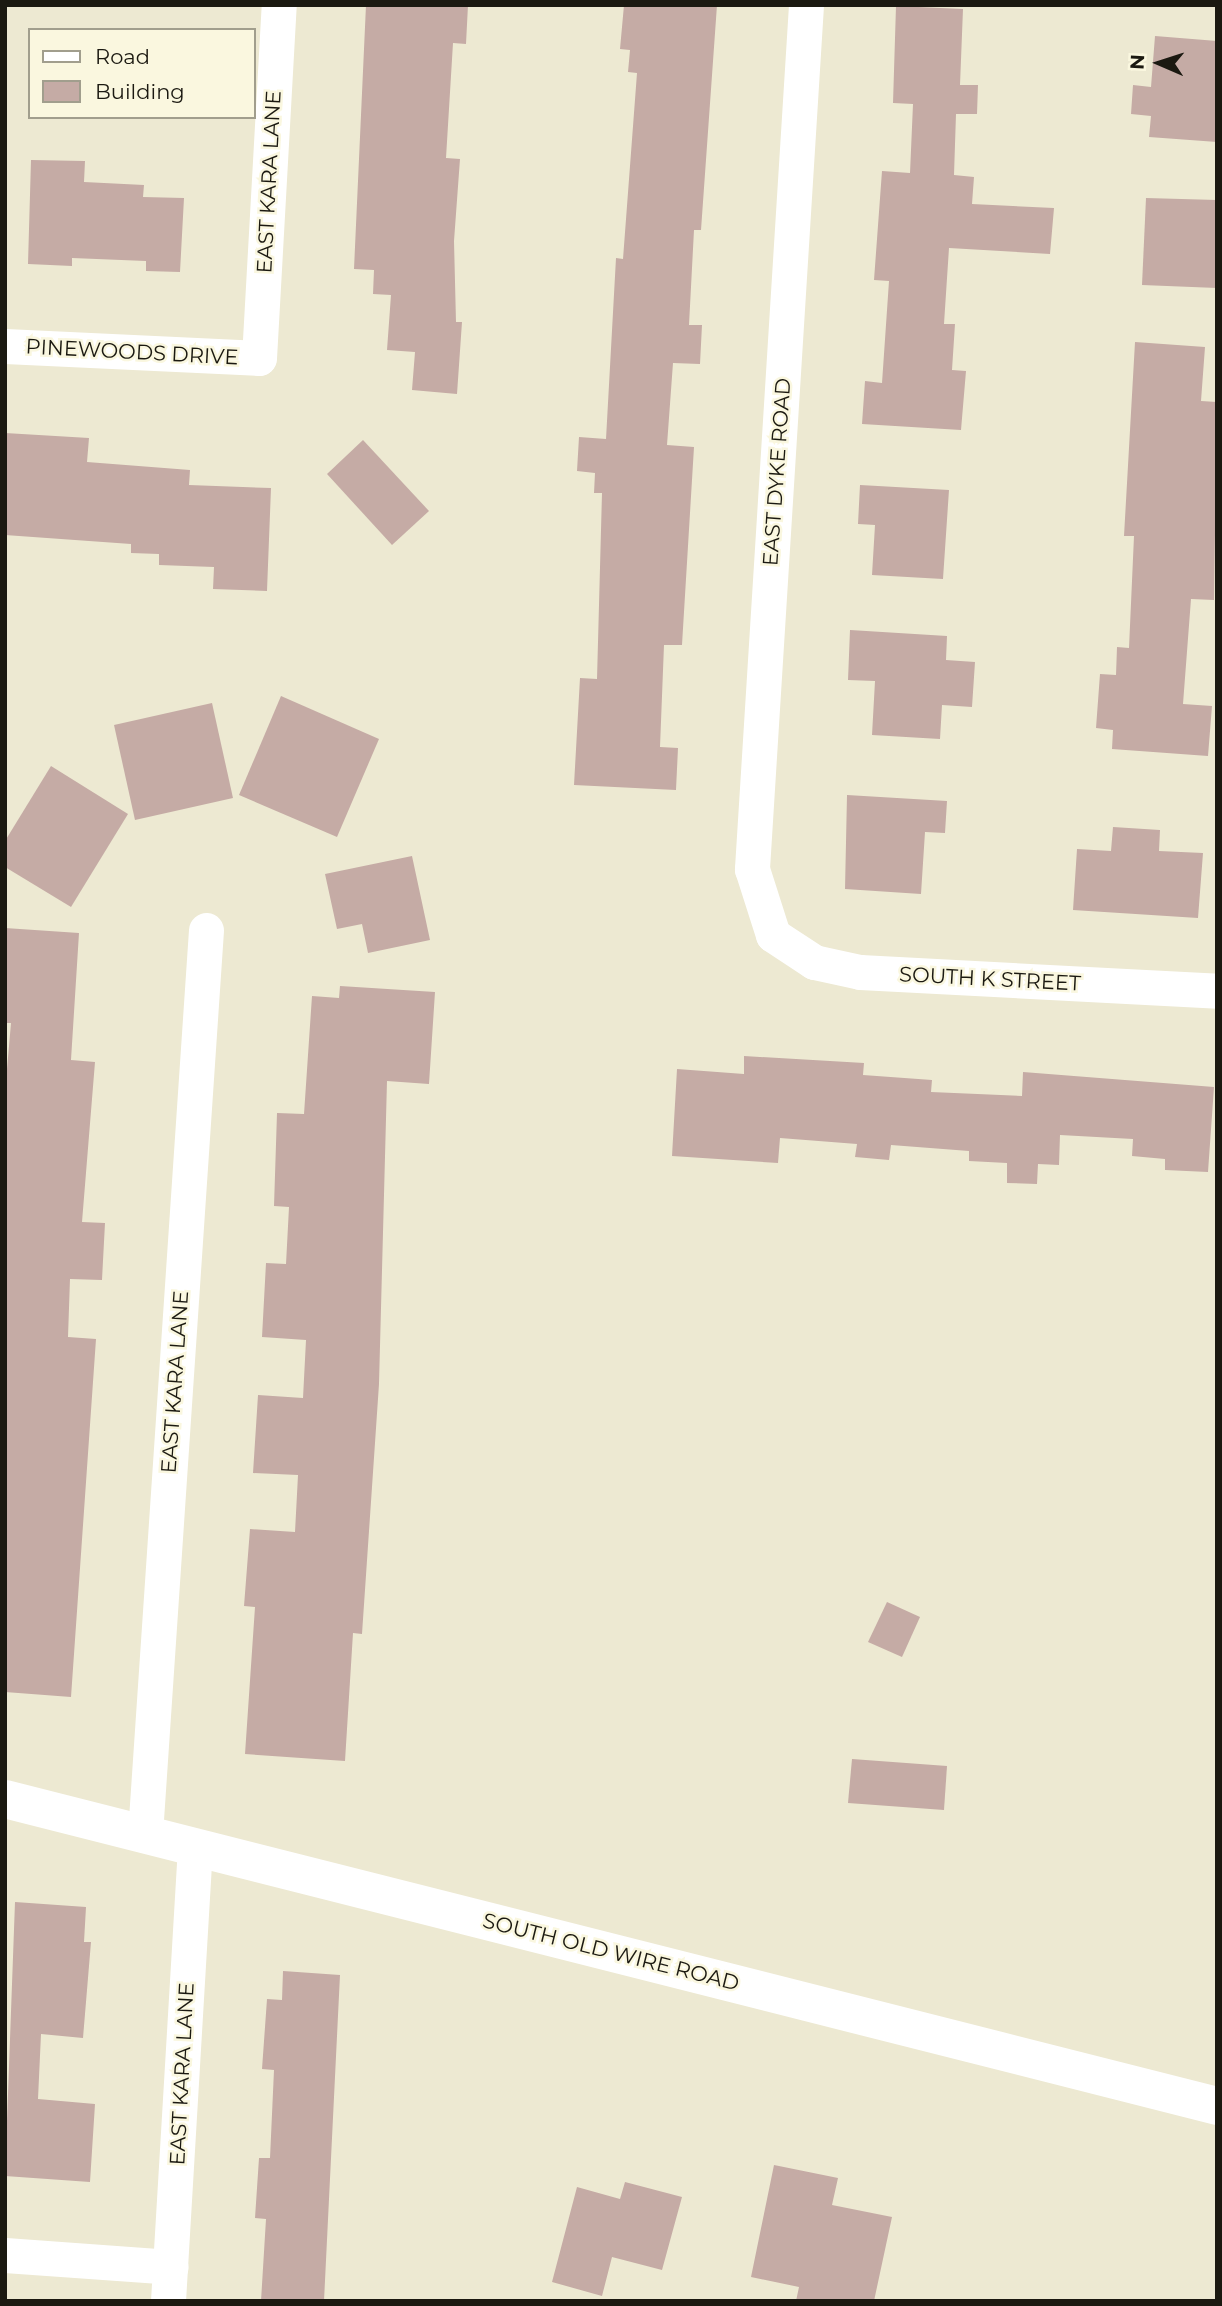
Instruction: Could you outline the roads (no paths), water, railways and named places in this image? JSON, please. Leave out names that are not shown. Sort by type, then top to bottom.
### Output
[{"type":"street","name":"EAST KARA LANE","points":[[259,358],[279,5]]},
{"type":"street","name":"EAST DYKE ROAD","points":[[773,935],[752,869],[806,5]]},
{"type":"street","name":"PINEWOODS DRIVE","points":[[5,346],[259,358]]},
{"type":"street","name":"EAST KARA LANE","points":[[145,1834],[206,930]]},
{"type":"street","name":"SOUTH K STREET","points":[[773,935],[814,962],[860,972],[1217,991]]},
{"type":"street","name":"SOUTH OLD WIRE ROAD","points":[[5,1798],[1217,2106]]},
{"type":"street","name":"EAST KARA LANE","points":[[170,2284],[195,1847]]},
{"type":"street","points":[[5,2255],[170,2284]]}]
